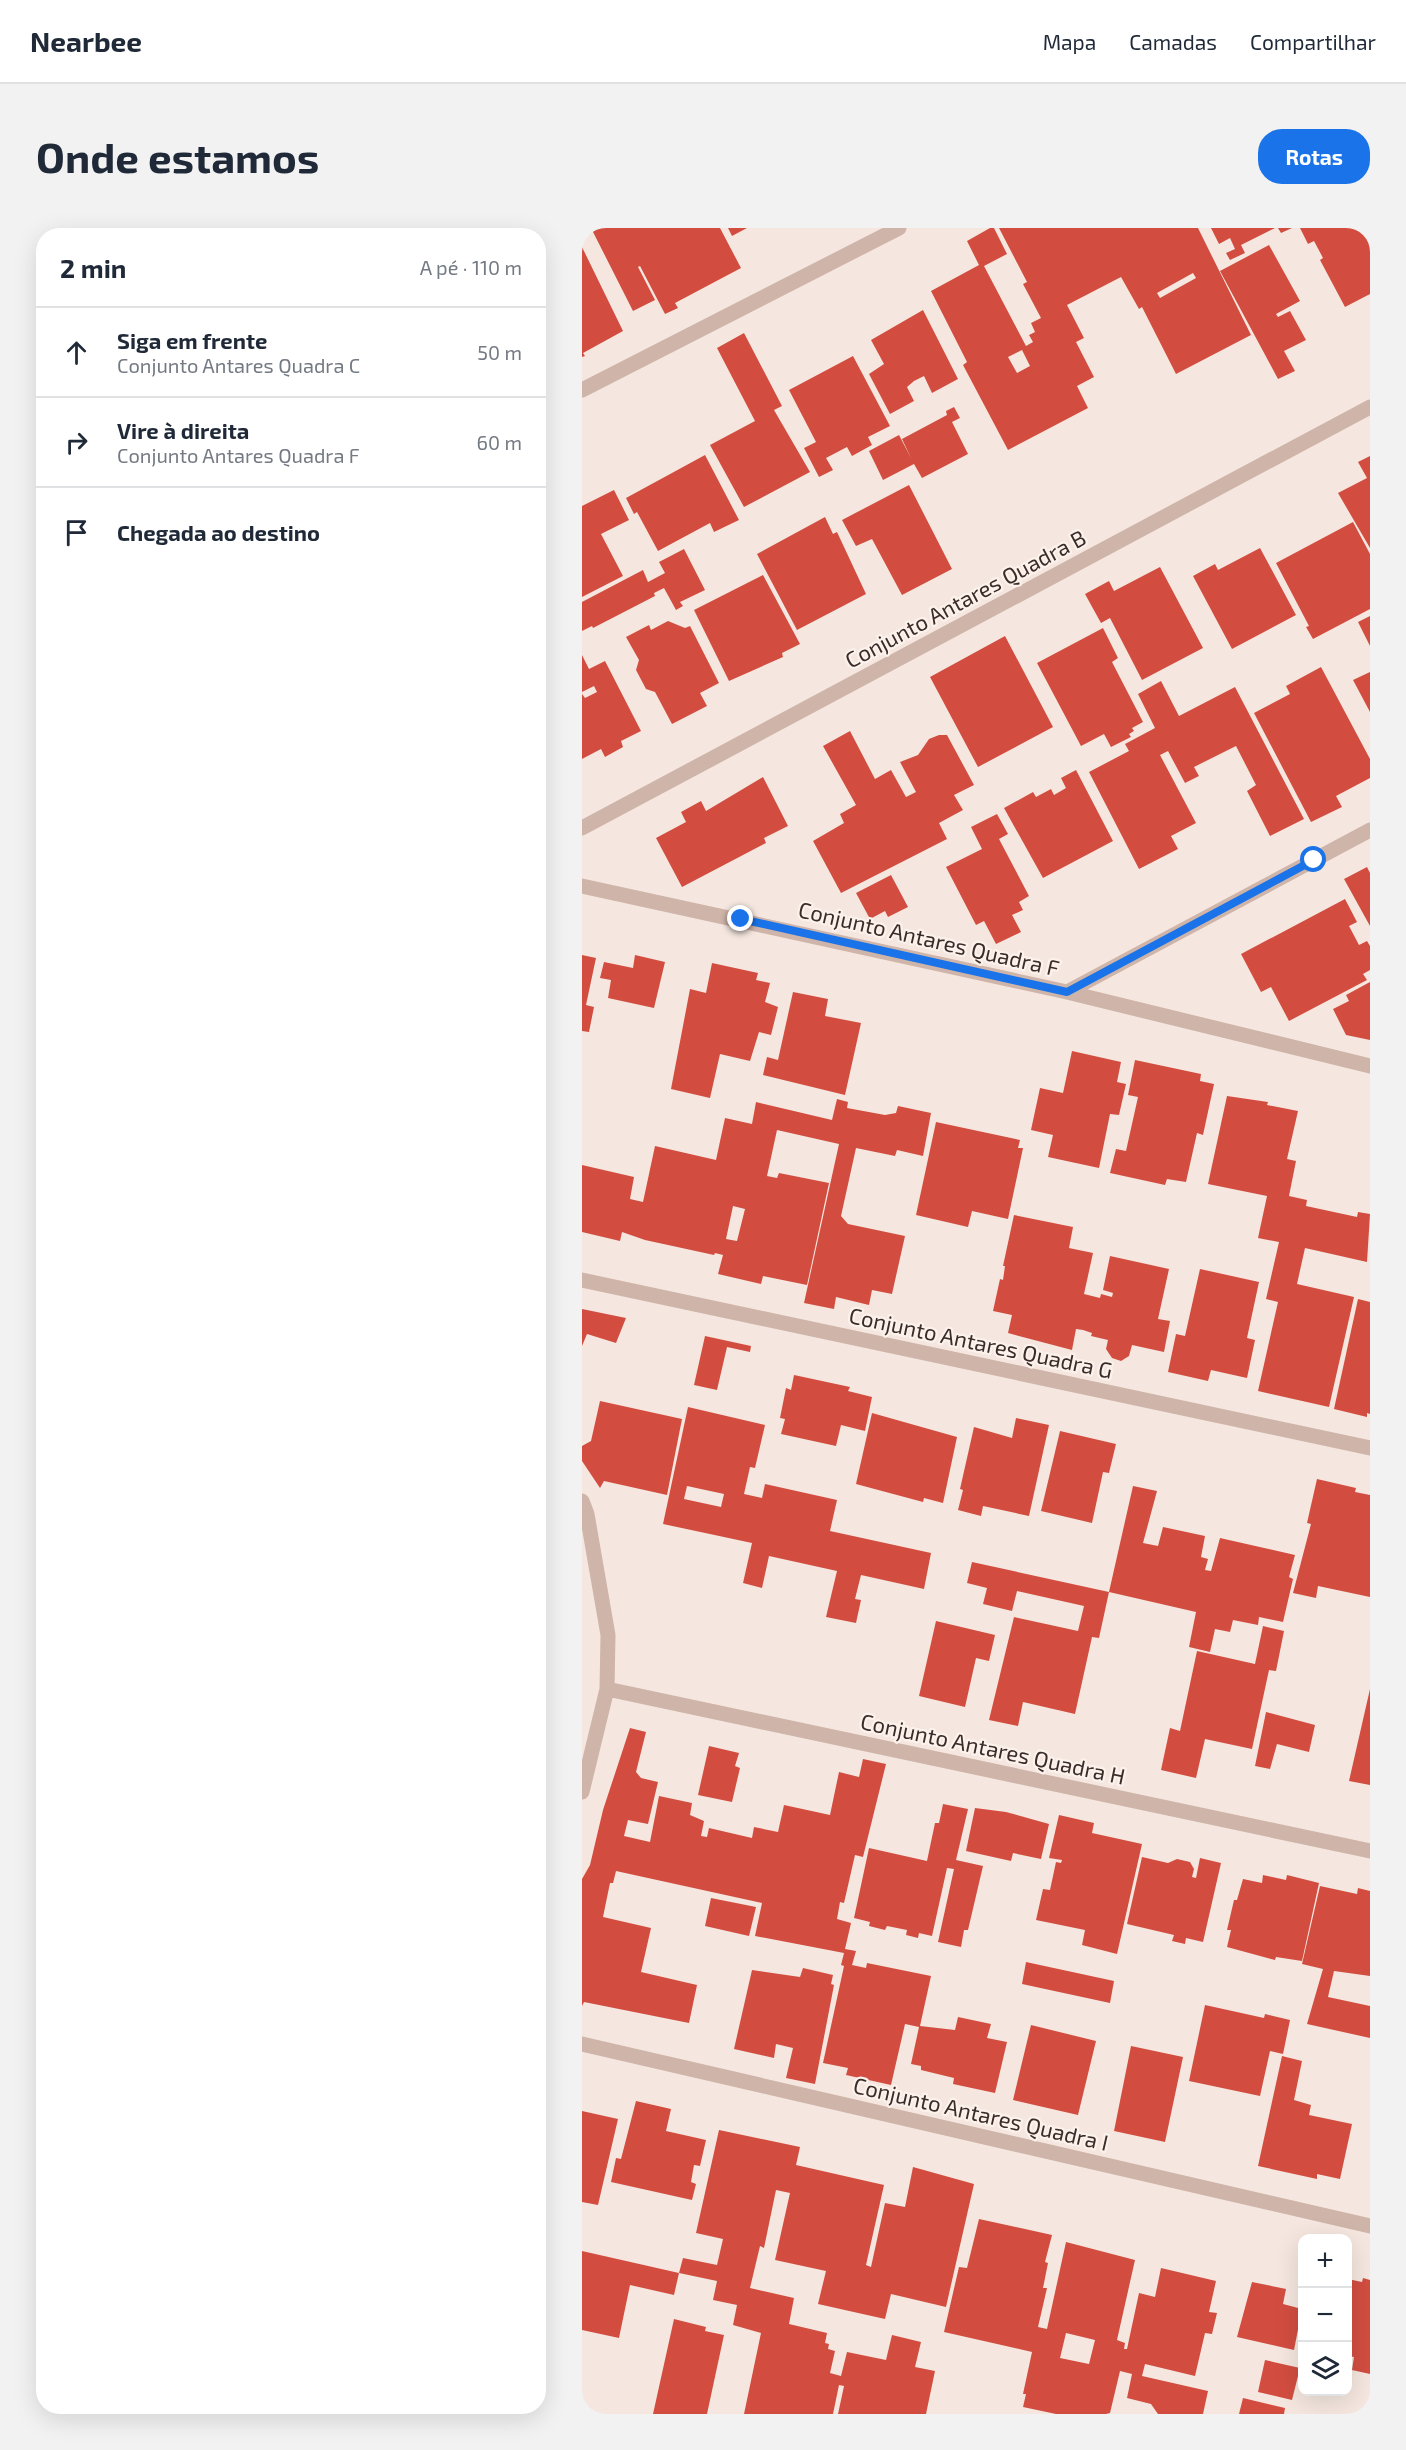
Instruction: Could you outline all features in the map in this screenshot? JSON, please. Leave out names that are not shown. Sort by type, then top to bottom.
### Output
[{"type":"street","points":[[582,390],[899,228]]},
{"type":"street","name":"Conjunto Antares Quadra B","points":[[582,828],[1370,407]]},
{"type":"street","points":[[1067,992],[1370,830]]},
{"type":"street","name":"Conjunto Antares Quadra F","points":[[582,886],[1067,992],[1370,1066]]},
{"type":"street","name":"Conjunto Antares Quadra G","points":[[582,1280],[1370,1448]]},
{"type":"street","points":[[582,1501],[588,1514],[608,1635],[607,1689],[582,1792]]},
{"type":"street","name":"Conjunto Antares Quadra H","points":[[607,1689],[1370,1851]]},
{"type":"street","name":"Conjunto Antares Quadra I","points":[[582,2044],[1370,2226]]},
{"type":"building","points":[[591,228],[720,228],[741,268],[675,303],[678,308],[665,314],[640,266],[638,267],[655,300],[633,311]]},
{"type":"building","points":[[728,228],[747,228],[732,236]]},
{"type":"building","points":[[994,228],[1007,254],[984,266],[1026,346],[1033,342],[1029,335],[1035,332],[1031,323],[1041,318],[1023,284],[1027,282],[999,228],[1198,228],[1251,335],[1176,374],[1142,307],[1139,309],[1121,277],[1067,305],[1084,338],[1076,342],[1094,377],[1077,386],[1088,408],[1008,450],[963,365],[967,362],[931,291],[979,265],[967,241]],"holes":[[[1193,273],[1196,278],[1160,298],[1157,293]],[[1022,350],[1030,366],[1017,373],[1008,357]]]},
{"type":"building","points":[[1211,228],[1275,228],[1241,245],[1245,253],[1230,260],[1226,253],[1235,249],[1230,238],[1219,244]]},
{"type":"building","points":[[1278,228],[1292,228],[1281,233]]},
{"type":"building","points":[[1300,228],[1370,228],[1370,294],[1345,307],[1320,260],[1323,258],[1314,241],[1308,244]]},
{"type":"building","points":[[1269,245],[1300,301],[1276,314],[1278,317],[1290,311],[1306,340],[1284,351],[1295,371],[1278,379],[1220,271]]},
{"type":"building","points":[[582,247],[623,331],[583,353],[585,356],[582,357]]},
{"type":"building","points":[[923,310],[958,379],[932,393],[924,376],[914,381],[907,387],[914,401],[890,414],[869,374],[884,364],[871,340]]},
{"type":"building","points":[[744,333],[782,406],[774,410],[810,472],[744,507],[710,445],[755,421],[717,348]]},
{"type":"building","points":[[853,356],[890,426],[868,437],[872,445],[852,456],[847,447],[826,458],[833,470],[819,477],[804,448],[816,442],[789,390]]},
{"type":"building","points":[[954,407],[960,418],[952,422],[968,454],[922,478],[914,464],[883,480],[869,451],[899,435],[911,458],[902,439],[947,415],[946,411]]},
{"type":"building","points":[[705,455],[739,520],[714,532],[710,523],[658,551],[637,512],[634,514],[626,498]]},
{"type":"building","points":[[1370,456],[1370,548],[1338,493],[1367,478],[1358,462]]},
{"type":"building","points":[[909,485],[952,569],[902,595],[872,539],[856,546],[842,520]]},
{"type":"building","points":[[614,490],[629,520],[601,534],[623,576],[582,597],[582,506]]},
{"type":"building","points":[[825,517],[833,534],[837,532],[866,594],[797,630],[757,554]]},
{"type":"building","points":[[1353,522],[1370,554],[1370,609],[1313,639],[1306,627],[1309,626],[1276,563]]},
{"type":"building","points":[[1260,548],[1296,615],[1232,649],[1193,576],[1215,564],[1218,570]]},
{"type":"building","points":[[684,549],[705,590],[680,602],[683,606],[676,610],[664,588],[654,593],[655,596],[593,628],[592,626],[582,631],[582,602],[643,570],[648,582],[665,573],[659,562]]},
{"type":"building","points":[[1160,567],[1203,648],[1142,680],[1110,618],[1101,623],[1085,594],[1109,581],[1114,591]]},
{"type":"building","points":[[763,575],[800,644],[782,653],[783,657],[729,681],[694,610]]},
{"type":"building","points":[[1370,616],[1370,646],[1358,622]]},
{"type":"building","points":[[668,621],[685,628],[690,626],[719,683],[700,693],[707,706],[672,724],[655,692],[646,689],[636,670],[639,660],[626,637],[649,625],[651,630]]},
{"type":"building","points":[[1103,628],[1118,658],[1112,662],[1143,722],[1132,728],[1134,731],[1129,734],[1131,737],[1111,747],[1104,734],[1081,746],[1037,663]]},
{"type":"building","points":[[1005,636],[1053,727],[978,767],[930,677]]},
{"type":"building","points":[[582,655],[589,669],[605,661],[641,731],[621,741],[623,747],[605,757],[601,749],[582,759],[582,694],[585,698],[597,692],[594,686],[582,692]]},
{"type":"building","points":[[1321,667],[1370,759],[1370,778],[1336,796],[1342,807],[1311,822],[1254,713],[1290,694],[1286,686]]},
{"type":"building","points":[[1370,672],[1370,712],[1353,680]]},
{"type":"building","points":[[1161,681],[1179,716],[1235,687],[1304,819],[1270,836],[1247,791],[1256,785],[1236,746],[1194,767],[1199,776],[1185,783],[1168,751],[1160,755],[1196,823],[1171,836],[1178,849],[1139,869],[1089,772],[1129,751],[1125,744],[1155,728],[1138,694]]},
{"type":"building","points":[[850,731],[875,779],[891,770],[906,797],[916,792],[900,762],[918,755],[929,739],[939,735],[947,735],[974,785],[954,795],[963,810],[939,823],[947,839],[841,893],[813,841],[844,823],[840,814],[856,805],[823,746]]},
{"type":"building","points":[[1076,770],[1113,841],[1043,878],[1004,808],[1033,792],[1036,797],[1051,789],[1054,795],[1066,788],[1061,778]]},
{"type":"building","points":[[763,777],[788,826],[764,838],[766,843],[682,887],[656,838],[686,822],[681,812],[701,801],[706,811]]},
{"type":"building","points":[[997,814],[1008,834],[999,839],[1029,896],[1019,902],[1023,910],[1012,915],[1021,932],[996,944],[984,921],[976,925],[946,867],[982,849],[971,827]]},
{"type":"building","points":[[1367,867],[1370,873],[1370,926],[1344,879]]},
{"type":"building","points":[[891,875],[908,907],[888,917],[885,911],[870,919],[856,893]]},
{"type":"building","points":[[1345,899],[1357,922],[1349,926],[1359,945],[1367,941],[1370,946],[1370,970],[1363,974],[1367,980],[1289,1021],[1271,987],[1261,992],[1241,954]]},
{"type":"building","points":[[582,955],[596,958],[586,1005],[594,1007],[589,1032],[582,1031]]},
{"type":"building","points":[[635,955],[665,962],[654,1008],[608,998],[611,980],[600,978],[604,962],[633,968]]},
{"type":"building","points":[[712,963],[758,973],[756,980],[770,983],[765,1002],[778,1007],[771,1035],[759,1032],[750,1061],[720,1054],[710,1098],[671,1089],[690,989],[706,993]]},
{"type":"building","points":[[1370,982],[1370,1040],[1346,1035],[1333,1009],[1349,1001],[1346,995]]},
{"type":"building","points":[[793,992],[828,999],[825,1016],[861,1023],[845,1095],[763,1075],[767,1057],[778,1060]]},
{"type":"building","points":[[1072,1051],[1121,1062],[1117,1082],[1126,1084],[1119,1115],[1110,1114],[1099,1168],[1048,1157],[1053,1135],[1031,1130],[1040,1088],[1063,1093]]},
{"type":"building","points":[[1135,1060],[1201,1074],[1200,1081],[1214,1084],[1203,1135],[1197,1133],[1186,1182],[1167,1179],[1165,1185],[1110,1173],[1116,1149],[1126,1151],[1138,1097],[1128,1095]]},
{"type":"building","points":[[1227,1096],[1268,1102],[1267,1105],[1298,1111],[1287,1159],[1296,1161],[1289,1196],[1307,1200],[1306,1206],[1357,1217],[1358,1212],[1370,1214],[1367,1262],[1305,1248],[1297,1284],[1354,1297],[1329,1407],[1258,1391],[1278,1302],[1266,1299],[1279,1242],[1258,1238],[1267,1196],[1208,1184]]},
{"type":"building","points":[[837,1099],[848,1102],[847,1108],[885,1115],[896,1113],[898,1106],[931,1113],[923,1156],[897,1150],[895,1156],[856,1148],[841,1216],[848,1224],[905,1236],[892,1294],[872,1290],[869,1305],[836,1297],[834,1309],[804,1303],[839,1144],[777,1130],[767,1176],[777,1178],[779,1173],[829,1183],[807,1285],[763,1276],[761,1284],[718,1274],[723,1255],[715,1253],[714,1255],[645,1240],[622,1232],[620,1241],[582,1232],[582,1165],[634,1177],[630,1199],[643,1202],[655,1146],[716,1160],[725,1118],[752,1124],[756,1102],[832,1120]],"holes":[[[733,1206],[745,1209],[737,1241],[726,1239]]]},
{"type":"building","points":[[936,1122],[1020,1140],[1018,1148],[1023,1148],[1008,1219],[972,1211],[968,1227],[916,1215]]},
{"type":"building","points":[[1014,1215],[1073,1227],[1069,1248],[1093,1253],[1084,1294],[1100,1298],[1101,1294],[1112,1297],[1113,1293],[1103,1290],[1110,1256],[1169,1269],[1158,1319],[1170,1321],[1164,1352],[1132,1345],[1129,1356],[1121,1361],[1112,1358],[1106,1349],[1108,1340],[1091,1336],[1092,1333],[1083,1330],[1076,1329],[1072,1350],[1008,1333],[1012,1315],[993,1311],[1000,1279],[1003,1280],[1005,1266],[1003,1266]]},
{"type":"building","points":[[1200,1269],[1259,1282],[1247,1338],[1255,1340],[1247,1378],[1211,1370],[1208,1381],[1168,1372],[1176,1334],[1185,1336]]},
{"type":"building","points":[[1358,1299],[1370,1302],[1370,1414],[1367,1413],[1367,1417],[1334,1409]]},
{"type":"building","points":[[582,1309],[626,1318],[616,1343],[587,1334],[582,1346]]},
{"type":"building","points":[[705,1336],[751,1346],[750,1352],[727,1347],[717,1390],[694,1385]]},
{"type":"building","points":[[794,1375],[850,1387],[848,1391],[872,1397],[865,1431],[841,1425],[836,1446],[781,1434],[785,1419],[780,1418],[786,1388],[791,1390]]},
{"type":"building","points":[[600,1401],[682,1419],[667,1495],[604,1481],[600,1488],[582,1461],[582,1446],[591,1441]]},
{"type":"building","points":[[688,1407],[765,1425],[755,1468],[750,1467],[744,1494],[762,1498],[765,1484],[837,1500],[830,1531],[931,1553],[924,1589],[861,1575],[855,1599],[861,1600],[856,1623],[826,1617],[837,1571],[769,1556],[762,1588],[743,1583],[752,1543],[663,1524]],"holes":[[[687,1486],[724,1494],[721,1507],[684,1499]]]},
{"type":"building","points":[[872,1413],[957,1437],[943,1503],[924,1498],[923,1502],[856,1484]]},
{"type":"building","points":[[1016,1418],[1049,1425],[1029,1516],[983,1506],[981,1516],[958,1510],[963,1490],[960,1489],[974,1427],[1012,1438]]},
{"type":"building","points":[[1060,1431],[1116,1444],[1109,1473],[1103,1472],[1092,1523],[1041,1511]]},
{"type":"building","points":[[1317,1479],[1356,1488],[1355,1492],[1370,1495],[1370,1597],[1318,1586],[1316,1598],[1293,1593],[1311,1524],[1307,1523]]},
{"type":"building","points":[[1133,1486],[1157,1491],[1143,1543],[1158,1546],[1163,1527],[1205,1536],[1201,1557],[1208,1559],[1205,1570],[1211,1571],[1220,1538],[1295,1555],[1289,1577],[1293,1579],[1283,1622],[1259,1617],[1258,1625],[1233,1620],[1230,1632],[1215,1629],[1210,1652],[1189,1647],[1196,1612],[1109,1592]]},
{"type":"building","points":[[972,1562],[1109,1592],[1099,1638],[1092,1637],[1075,1714],[1023,1702],[1018,1726],[989,1720],[1014,1617],[1078,1631],[1084,1606],[1017,1591],[1012,1611],[983,1604],[987,1588],[967,1583]]},
{"type":"building","points":[[936,1621],[995,1635],[989,1661],[976,1658],[965,1707],[919,1696]]},
{"type":"building","points":[[1263,1626],[1284,1631],[1276,1671],[1269,1670],[1252,1749],[1205,1739],[1196,1778],[1161,1770],[1170,1728],[1180,1731],[1197,1651],[1255,1664]]},
{"type":"building","points":[[1370,1689],[1370,1785],[1349,1781]]},
{"type":"building","points":[[1266,1712],[1315,1725],[1309,1752],[1277,1744],[1270,1769],[1255,1766]]},
{"type":"building","points":[[630,1728],[646,1732],[636,1772],[641,1778],[658,1782],[648,1824],[628,1820],[624,1836],[650,1842],[659,1796],[692,1803],[690,1815],[704,1821],[701,1836],[707,1837],[709,1828],[752,1838],[754,1827],[778,1832],[784,1805],[830,1815],[839,1772],[859,1777],[863,1759],[886,1764],[863,1857],[855,1855],[844,1903],[840,1902],[837,1919],[851,1923],[845,1949],[856,1951],[852,1965],[866,1968],[867,1963],[931,1976],[920,2026],[955,2030],[958,2017],[991,2024],[987,2038],[1007,2042],[995,2093],[953,2084],[954,2078],[921,2070],[921,2066],[911,2064],[919,2027],[905,2024],[891,2085],[846,2075],[848,2068],[823,2063],[844,1966],[841,1965],[844,1953],[755,1936],[762,1903],[616,1871],[613,1883],[610,1883],[603,1917],[651,1928],[641,1972],[697,1985],[689,2023],[584,2002],[582,2006],[582,1879],[590,1865],[603,1810]]},
{"type":"building","points":[[709,1746],[739,1753],[735,1766],[740,1768],[732,1802],[698,1795]]},
{"type":"building","points":[[943,1804],[968,1809],[956,1860],[983,1866],[968,1930],[964,1930],[961,1947],[938,1942],[954,1869],[947,1868],[932,1936],[919,1933],[918,1938],[906,1935],[907,1930],[887,1926],[885,1930],[869,1926],[870,1922],[854,1918],[869,1848],[927,1861],[935,1823],[939,1823]]},
{"type":"building","points":[[975,1808],[1006,1812],[1049,1824],[1041,1859],[1013,1853],[1011,1861],[966,1851]]},
{"type":"building","points":[[1059,1815],[1094,1823],[1092,1833],[1142,1844],[1117,1954],[1082,1945],[1085,1930],[1036,1920],[1043,1889],[1050,1890],[1056,1862],[1061,1863],[1062,1860],[1049,1858]]},
{"type":"building","points":[[1142,1857],[1168,1863],[1177,1859],[1190,1862],[1194,1869],[1192,1877],[1196,1878],[1200,1858],[1221,1863],[1203,1942],[1186,1938],[1185,1944],[1172,1941],[1174,1935],[1127,1924]]},
{"type":"building","points":[[1263,1875],[1286,1880],[1287,1875],[1319,1883],[1302,1961],[1276,1957],[1275,1960],[1227,1947],[1231,1930],[1227,1930],[1234,1900],[1237,1900],[1243,1879],[1262,1883]]},
{"type":"building","points":[[1320,1886],[1357,1894],[1358,1888],[1370,1891],[1370,1976],[1334,1971],[1328,1997],[1370,2006],[1370,2038],[1307,2024],[1323,1969],[1302,1964]]},
{"type":"building","points":[[711,1898],[756,1907],[749,1936],[705,1926]]},
{"type":"building","points":[[1026,1962],[1114,1981],[1110,2003],[1022,1984]]},
{"type":"building","points":[[803,1968],[833,1975],[831,1984],[834,1985],[815,2084],[786,2078],[793,2048],[776,2044],[774,2058],[734,2049],[752,1970],[800,1977]]},
{"type":"building","points":[[1205,2005],[1264,2018],[1265,2014],[1290,2020],[1283,2054],[1270,2051],[1260,2096],[1189,2081]]},
{"type":"building","points":[[1031,2025],[1096,2041],[1078,2115],[1013,2100]]},
{"type":"building","points":[[1131,2046],[1183,2057],[1165,2142],[1114,2131]]},
{"type":"building","points":[[1282,2056],[1302,2061],[1294,2100],[1311,2105],[1309,2115],[1352,2124],[1340,2179],[1317,2174],[1317,2179],[1258,2166]]},
{"type":"building","points":[[636,2101],[671,2109],[666,2131],[706,2140],[700,2166],[694,2165],[691,2182],[696,2184],[692,2200],[611,2182],[616,2158],[621,2159]]},
{"type":"building","points":[[582,2111],[618,2119],[598,2205],[582,2202]]},
{"type":"building","points":[[719,2130],[800,2147],[796,2165],[884,2185],[866,2265],[871,2267],[885,2203],[905,2207],[913,2167],[974,2184],[946,2307],[891,2294],[885,2319],[818,2304],[826,2271],[775,2260],[790,2193],[776,2190],[764,2248],[760,2246],[750,2288],[794,2298],[789,2324],[827,2333],[825,2343],[829,2344],[828,2349],[835,2351],[830,2373],[841,2376],[847,2352],[886,2360],[892,2335],[921,2342],[915,2367],[935,2371],[926,2414],[838,2414],[844,2386],[839,2385],[833,2414],[744,2414],[761,2333],[733,2325],[737,2305],[713,2300],[717,2281],[679,2273],[683,2258],[717,2265],[723,2239],[696,2233]]},
{"type":"building","points":[[979,2219],[1052,2235],[1045,2262],[1048,2263],[1043,2288],[1047,2288],[1038,2327],[1047,2329],[1066,2242],[1135,2260],[1117,2340],[1125,2343],[1124,2349],[1127,2349],[1139,2293],[1155,2297],[1161,2268],[1216,2281],[1209,2312],[1217,2313],[1212,2334],[1205,2333],[1195,2376],[1145,2364],[1142,2376],[1208,2391],[1203,2414],[1158,2414],[1151,2404],[1127,2398],[1132,2374],[1120,2371],[1110,2413],[1056,2414],[1023,2407],[1026,2394],[1023,2394],[1032,2352],[944,2332],[959,2267],[967,2268]],"holes":[[[1066,2333],[1095,2340],[1089,2364],[1060,2358]]]},
{"type":"building","points":[[582,2251],[679,2273],[674,2295],[630,2285],[619,2338],[582,2330]]},
{"type":"building","points":[[1363,2278],[1370,2280],[1370,2374],[1352,2370],[1354,2357],[1352,2357],[1352,2280],[1362,2282]]},
{"type":"building","points":[[1252,2282],[1286,2289],[1283,2304],[1298,2308],[1298,2330],[1294,2350],[1237,2337]]},
{"type":"building","points":[[674,2319],[706,2327],[705,2331],[724,2335],[707,2414],[653,2414]]},
{"type":"building","points":[[1265,2360],[1298,2368],[1292,2400],[1258,2392]]},
{"type":"building","points":[[1243,2398],[1285,2408],[1284,2414],[1239,2414]]},
{"type":"route","points":[[741,919],[1067,992],[1314,860]]}]
